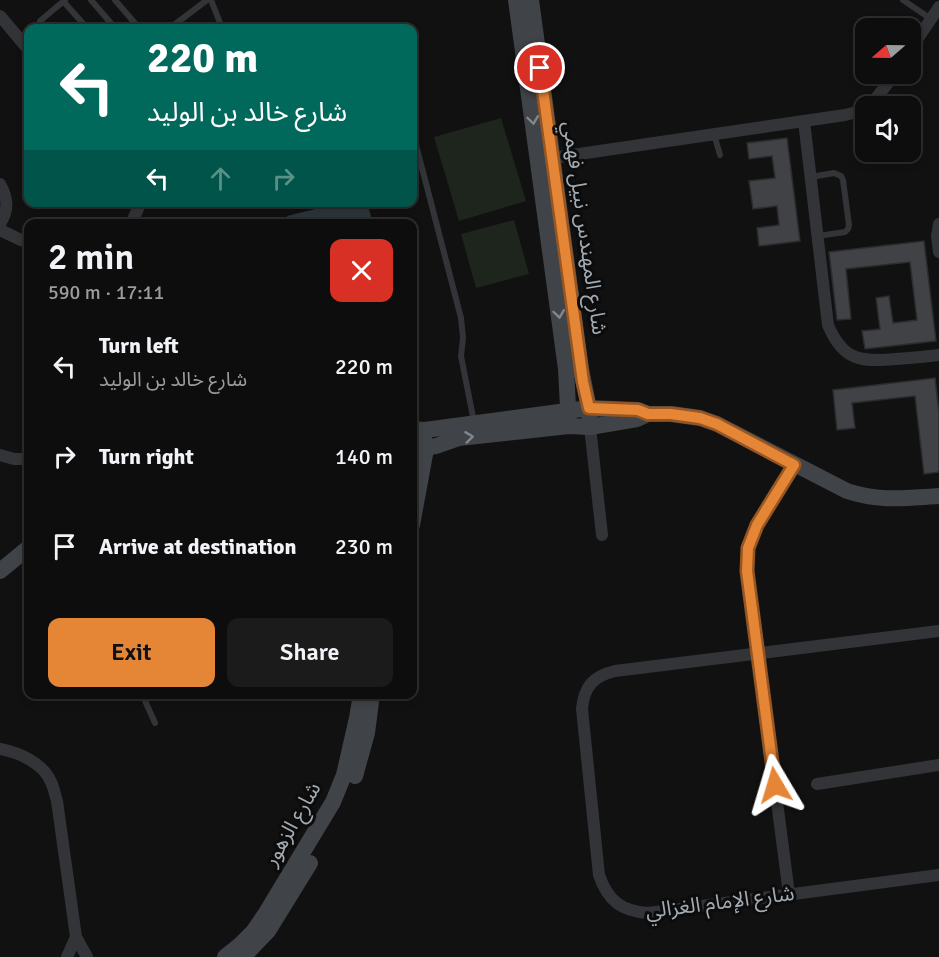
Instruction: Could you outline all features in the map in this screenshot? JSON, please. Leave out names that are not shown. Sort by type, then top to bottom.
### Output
[{"type":"street","name":"شارع المهندس نبيل فهمي","points":[[516,0],[589,408],[590,427]]},
{"type":"street","name":"شارع المهندس نبيل فهمي","points":[[531,0],[569,418]]},
{"type":"street","points":[[921,34],[939,7]]},
{"type":"street","points":[[0,16],[24,44]]},
{"type":"street","points":[[878,96],[887,84]]},
{"type":"street","points":[[545,159],[855,112]]},
{"type":"street","points":[[804,121],[828,325],[834,339],[844,351],[857,358],[872,361],[939,356]]},
{"type":"street","points":[[0,184],[7,202],[5,216],[0,224]]},
{"type":"street","points":[[939,224],[937,236],[939,252]]},
{"type":"street","points":[[0,230],[24,240]]},
{"type":"street","points":[[419,450],[459,438],[569,418],[589,408],[638,410],[648,414],[700,418],[717,424],[794,465],[847,491],[863,496],[890,499],[939,496]]},
{"type":"street","points":[[417,471],[419,430],[474,423],[569,418],[590,427],[637,419],[648,414]]},
{"type":"street","points":[[590,427],[602,535]]},
{"type":"street","points":[[0,455],[24,459]]},
{"type":"street","points":[[789,894],[747,571],[748,548],[757,525],[794,465]]},
{"type":"street","points":[[0,571],[24,552]]},
{"type":"street","points":[[758,653],[939,631]]},
{"type":"street","name":"شارع الإمام الغزالي","points":[[758,653],[615,671],[604,674],[587,688],[582,709],[599,875],[603,888],[611,899],[634,912],[648,913],[939,875]]},
{"type":"street","name":"شارع الزهور","points":[[225,957],[253,932],[333,802],[344,775],[360,699]]},
{"type":"street","name":"شارع الزهور","points":[[243,957],[261,940],[274,922],[340,810],[356,772],[367,733],[371,699]]},
{"type":"street","points":[[0,749],[11,751],[33,762],[42,769],[51,782],[57,801],[76,937],[87,957]]},
{"type":"street","points":[[817,783],[939,765]]},
{"type":"street","points":[[67,957],[76,937]]},
{"type":"lane","points":[[91,0],[112,24]]},
{"type":"lane","points":[[115,0],[136,24]]},
{"type":"lane","points":[[176,24],[209,0],[220,24]]},
{"type":"lane","points":[[903,0],[931,19]]},
{"type":"lane","points":[[40,24],[40,21],[64,1],[84,24]]},
{"type":"lane","points":[[714,134],[720,155]]},
{"type":"lane","points":[[417,149],[461,318],[463,338],[461,356],[474,423]]},
{"type":"lane","points":[[811,177],[834,173],[841,176],[849,225],[845,232],[818,236]]},
{"type":"lane","points":[[144,699],[155,723]]},
{"type":"shaded area","points":[[501,118],[526,201],[459,221],[434,137]]},
{"type":"shaded area","points":[[324,207],[368,207],[372,219],[288,219],[287,216]]},
{"type":"shaded area","points":[[514,220],[529,274],[476,288],[461,234]]},
{"type":"building","points":[[787,138],[800,241],[759,246],[757,228],[779,225],[777,206],[753,209],[749,181],[775,178],[772,156],[749,159],[747,143]]},
{"type":"building","points":[[924,241],[936,341],[865,349],[862,331],[880,329],[876,298],[889,296],[893,323],[917,320],[910,262],[846,269],[851,319],[837,320],[829,252]]},
{"type":"building","points":[[935,378],[939,413],[939,472],[924,474],[915,396],[852,403],[855,428],[837,430],[833,390]]},
{"type":"route","points":[[540,68],[583,382],[589,408],[638,410],[648,414],[700,418],[717,424],[794,465],[757,525],[748,548],[747,571],[775,785]]}]
